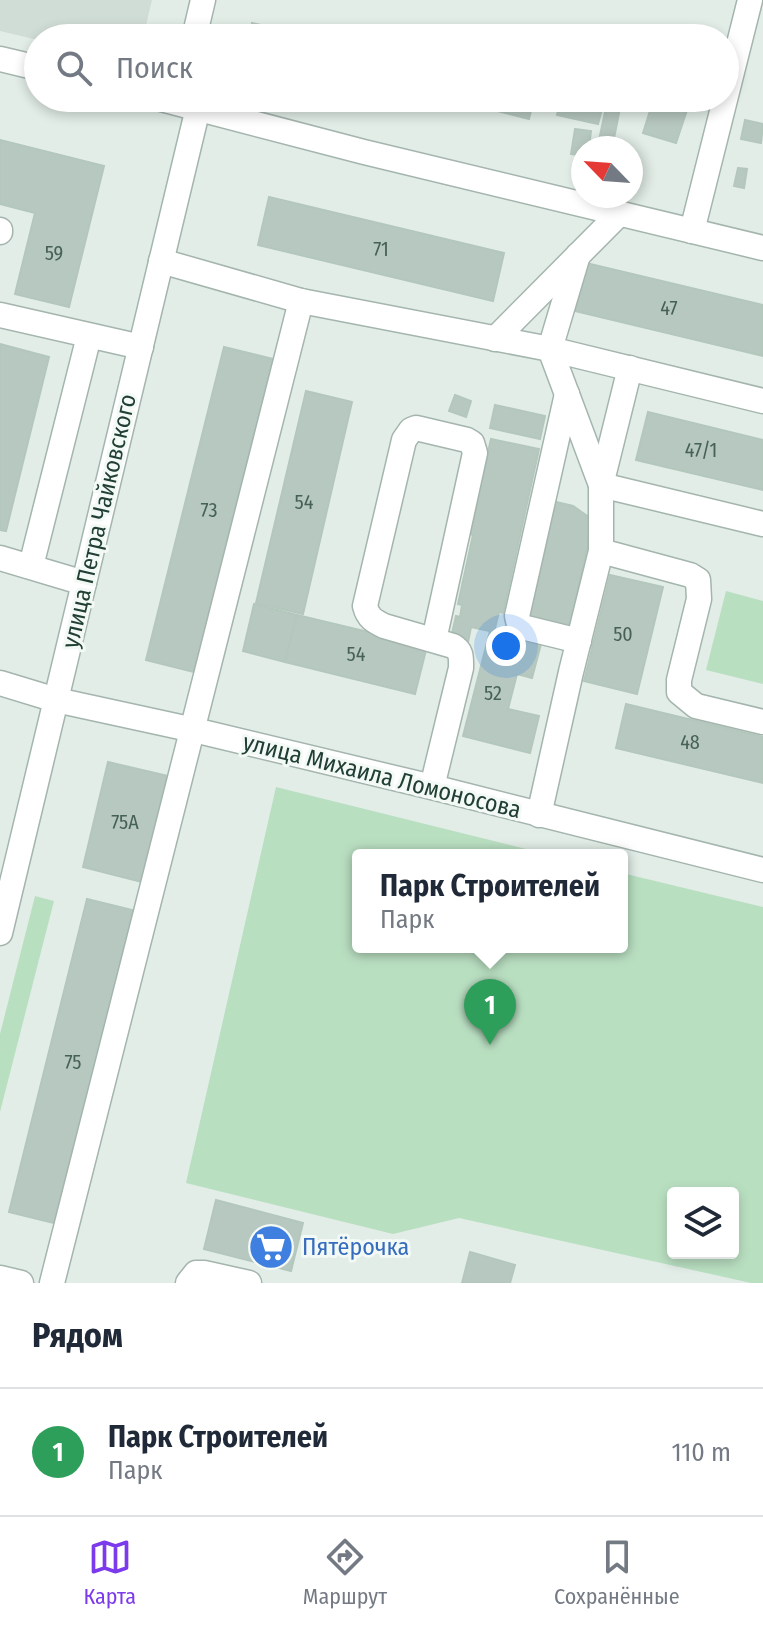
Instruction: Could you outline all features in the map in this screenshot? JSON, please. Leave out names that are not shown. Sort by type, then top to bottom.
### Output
[{"type":"street","points":[[197,24],[203,0]]},
{"type":"street","points":[[739,44],[750,0]]},
{"type":"street","points":[[0,59],[24,65]]},
{"type":"street","name":"улица Петра Чайковского","points":[[0,933],[161,261],[178,112]]},
{"type":"street","points":[[216,112],[349,148],[763,248]]},
{"type":"street","points":[[692,231],[722,112]]},
{"type":"street","points":[[495,339],[619,214]]},
{"type":"street","points":[[578,255],[550,349],[601,485]]},
{"type":"street","points":[[161,261],[301,301],[550,349],[763,401]]},
{"type":"street","points":[[52,1283],[301,301]]},
{"type":"street","points":[[0,315],[141,347]]},
{"type":"street","points":[[31,566],[89,336]]},
{"type":"street","points":[[539,815],[601,551],[601,485],[630,368]]},
{"type":"street","points":[[567,394],[517,616],[522,627],[579,641]]},
{"type":"street","points":[[432,787],[462,656],[453,646],[376,622],[370,618],[365,606],[404,440],[407,433],[416,428],[467,440],[472,443],[475,453],[434,640]]},
{"type":"street","points":[[601,485],[763,524]]},
{"type":"street","points":[[601,551],[690,575],[698,580],[699,599],[679,680],[679,692],[696,706],[763,722]]},
{"type":"street","points":[[0,558],[84,583]]},
{"type":"street","name":"улица Михаила Ломоносова","points":[[1,688],[194,730],[763,870]]},
{"type":"street","points":[[188,1283],[196,1273],[249,1283]]},
{"type":"street","points":[[0,1278],[21,1283]]},
{"type":"shaded area","points":[[0,0],[152,0],[146,24],[24,24],[24,37],[0,31]]},
{"type":"green space","points":[[726,591],[763,601],[763,684],[706,670]]},
{"type":"green space","points":[[276,787],[526,849],[352,849],[352,953],[628,953],[628,874],[763,907],[763,1283],[751,1283],[459,1218],[393,1234],[186,1183]]},
{"type":"green space","points":[[35,896],[54,901],[0,1112],[0,1034]]},
{"type":"building","points":[[502,112],[531,112],[529,119]]},
{"type":"building","points":[[558,112],[601,112],[598,124],[557,115]]},
{"type":"building","points":[[605,112],[619,112],[614,136],[600,136]]},
{"type":"building","points":[[650,112],[686,112],[676,143],[643,133]]},
{"type":"building","points":[[745,120],[763,124],[761,143],[741,139]]},
{"type":"building","points":[[575,129],[591,131],[590,136],[574,136]]},
{"type":"building","points":[[0,140],[104,166],[69,307],[15,294],[35,213],[0,204]]},
{"type":"building","points":[[738,168],[747,169],[744,188],[734,186]]},
{"type":"building","points":[[269,197],[504,253],[493,301],[258,245]]},
{"type":"building","points":[[586,263],[763,305],[763,356],[575,311]]},
{"type":"building","points":[[0,344],[49,357],[6,531],[0,530]]},
{"type":"building","points":[[224,347],[273,359],[194,672],[146,660]]},
{"type":"building","points":[[306,391],[352,402],[303,614],[256,603]]},
{"type":"building","points":[[455,395],[471,401],[466,417],[449,411]]},
{"type":"building","points":[[495,405],[545,416],[540,439],[490,428]]},
{"type":"building","points":[[648,412],[763,440],[763,490],[636,460]]},
{"type":"building","points":[[491,439],[539,449],[503,613],[499,612],[494,632],[471,627],[468,642],[451,638],[462,605],[458,604],[473,535],[467,533],[480,464],[485,465]]},
{"type":"building","points":[[552,501],[573,506],[593,520],[570,625],[522,614]]},
{"type":"building","points":[[610,575],[663,587],[637,694],[584,681]]},
{"type":"building","points":[[254,604],[297,615],[285,662],[243,651]]},
{"type":"building","points":[[297,615],[427,646],[415,694],[285,662]]},
{"type":"building","points":[[490,631],[541,644],[532,678],[517,674],[508,709],[539,716],[530,753],[463,736]]},
{"type":"building","points":[[626,704],[763,737],[763,783],[616,748]]},
{"type":"building","points":[[108,762],[168,776],[142,882],[83,867]]},
{"type":"building","points":[[87,899],[136,911],[58,1224],[9,1212]]},
{"type":"building","points":[[216,1200],[303,1223],[291,1271],[204,1249]]},
{"type":"building","points":[[470,1252],[515,1265],[510,1283],[462,1283]]},
{"type":"place","name":"Парк Строителей","points":[[490,1045]]},
{"type":"place","name":"Пятёрочка","points":[[271,1247]]}]
